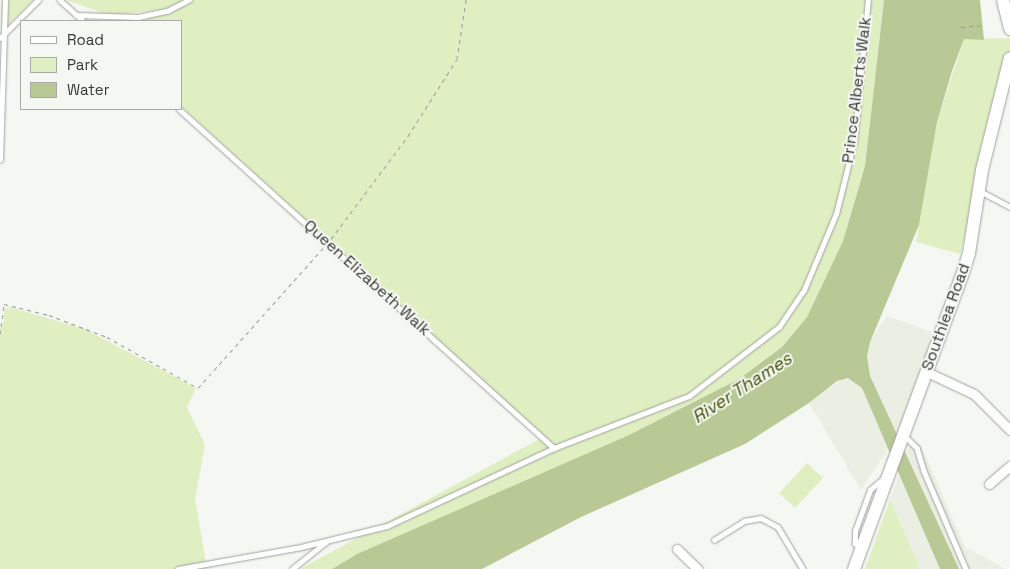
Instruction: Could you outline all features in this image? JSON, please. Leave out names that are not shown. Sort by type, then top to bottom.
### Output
[{"type":"main road","points":[[1003,0],[1010,28]]},
{"type":"main road","name":"Southlea Road","points":[[854,569],[969,253],[979,190],[1008,81],[1010,58]]},
{"type":"street","points":[[927,372],[974,394],[1010,430]]},
{"type":"street","points":[[989,484],[1010,466]]},
{"type":"street","points":[[677,548],[698,569]]},
{"type":"lane","points":[[0,160],[5,0]]},
{"type":"lane","points":[[0,38],[38,0]]},
{"type":"lane","points":[[60,0],[82,20]]},
{"type":"lane","points":[[76,15],[138,17],[167,10],[189,0]]},
{"type":"lane","name":"Prince Alberts Walk","points":[[178,569],[328,540],[387,526],[554,448],[689,396],[779,327],[804,290],[836,214],[854,142],[868,0]]},
{"type":"lane","name":"Queen Elizabeth Walk","points":[[181,110],[554,448]]},
{"type":"lane","points":[[979,190],[1010,208]]},
{"type":"lane","points":[[903,437],[917,448],[924,471],[966,569]]},
{"type":"lane","points":[[714,540],[744,521],[761,518],[778,527],[803,569]]},
{"type":"lane","points":[[292,569],[328,540]]},
{"type":"path","points":[[0,334],[4,304],[49,315],[107,337],[198,388],[328,243],[408,136],[457,59],[466,0]]},
{"type":"path","points":[[961,27],[982,26]]},
{"type":"shaded area","points":[[887,316],[941,335],[912,413],[861,490],[809,403],[845,376]]},
{"type":"shaded area","points":[[912,440],[921,445],[965,547],[1006,569],[920,569],[890,499]]},
{"type":"green space","points":[[7,0],[33,0],[8,25]]},
{"type":"green space","points":[[66,0],[185,0],[163,10],[109,15]]},
{"type":"green space","points":[[193,0],[884,0],[865,166],[843,241],[807,317],[782,347],[739,379],[629,435],[357,554],[332,569],[300,569],[543,437],[182,107],[182,20],[143,20]]},
{"type":"green space","points":[[1010,38],[1010,58],[960,254],[916,242],[937,122],[964,39]]},
{"type":"green space","points":[[10,307],[85,329],[196,388],[187,407],[205,445],[195,499],[207,569],[0,569],[0,325],[3,326],[4,310]]},
{"type":"green space","points":[[807,463],[823,478],[795,508],[779,493]]},
{"type":"green space","points":[[890,499],[920,569],[865,569]]},
{"type":"water","name":"River Thames","points":[[884,0],[980,0],[984,40],[964,39],[952,71],[937,122],[919,225],[870,342],[867,356],[870,376],[959,569],[940,569],[862,388],[848,378],[837,381],[809,403],[745,444],[581,517],[482,569],[332,569],[357,554],[629,435],[739,379],[782,347],[807,317],[843,241],[865,166]]}]
